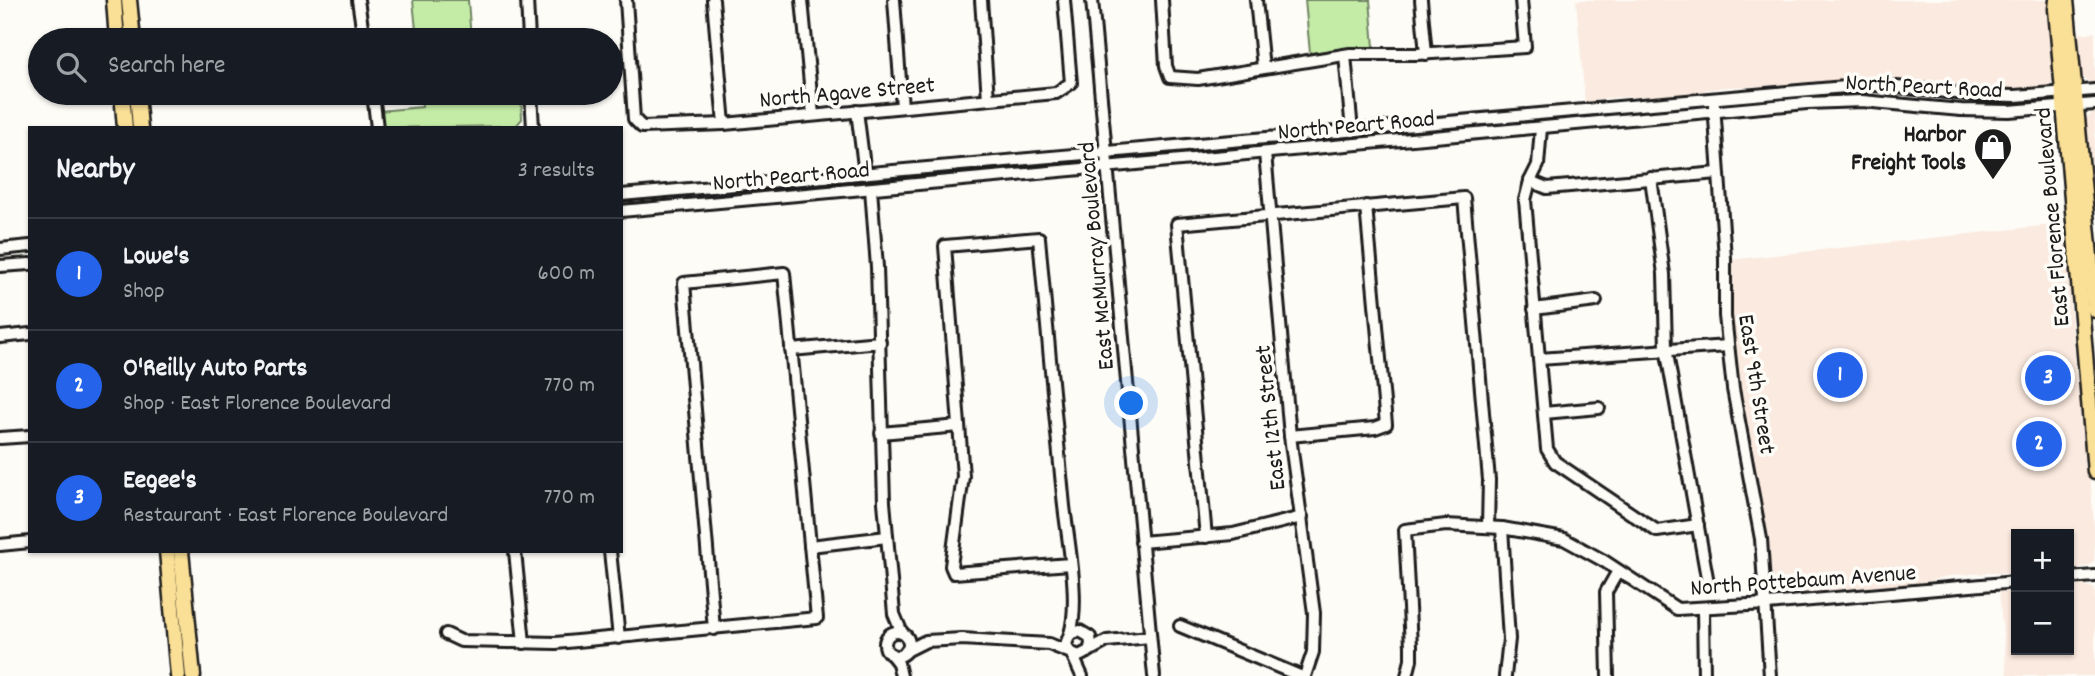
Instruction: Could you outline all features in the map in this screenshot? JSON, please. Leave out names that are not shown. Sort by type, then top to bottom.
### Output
[{"type":"main road","points":[[114,0],[116,28]]},
{"type":"main road","points":[[130,0],[132,28]]},
{"type":"main road","name":"East Florence Boulevard","points":[[2057,0],[2095,310]]},
{"type":"main road","name":"East Florence Boulevard","points":[[2066,0],[2095,472]]},
{"type":"main road","points":[[123,105],[125,126]]},
{"type":"main road","points":[[138,105],[140,126]]},
{"type":"main road","points":[[167,553],[178,676]]},
{"type":"main road","points":[[181,553],[193,676]]},
{"type":"street","points":[[358,0],[362,28]]},
{"type":"street","points":[[527,0],[528,28]]},
{"type":"street","name":"North Agave Street","points":[[626,0],[634,119],[642,127],[724,124],[1056,93],[1071,83],[1064,0]]},
{"type":"street","points":[[713,0],[724,124]]},
{"type":"street","points":[[802,0],[813,115]]},
{"type":"street","points":[[894,0],[902,107]]},
{"type":"street","points":[[981,0],[988,99]]},
{"type":"street","name":"East McMurray Boulevard","points":[[1092,0],[1154,676]]},
{"type":"street","points":[[1162,0],[1166,66],[1170,77],[1198,79],[1345,55],[1426,54],[1525,47],[1521,0]]},
{"type":"street","points":[[1256,0],[1263,68]]},
{"type":"street","points":[[1421,0],[1426,54]]},
{"type":"street","points":[[1345,55],[1352,131]]},
{"type":"street","name":"North Peart Road","points":[[623,195],[1876,85],[1977,95],[2070,99],[2095,104]]},
{"type":"street","name":"North Peart Road","points":[[623,211],[1714,112],[1862,101],[1961,110],[2009,111],[2070,99],[2095,90]]},
{"type":"street","name":"East 9th Street","points":[[1713,98],[1728,346],[1733,389],[1762,539],[1770,676]]},
{"type":"street","points":[[374,105],[377,126]]},
{"type":"street","points":[[532,105],[533,126]]},
{"type":"street","points":[[857,111],[865,174]]},
{"type":"street","points":[[1541,128],[1538,165],[1525,200],[1547,449],[1555,462],[1657,531],[1698,525]]},
{"type":"street","name":"East 12th Street","points":[[1265,153],[1290,436],[1314,613],[1312,652],[1303,676]]},
{"type":"street","points":[[1530,181],[1547,188],[1718,173]]},
{"type":"street","points":[[1651,178],[1664,274],[1667,351],[1708,583]]},
{"type":"street","points":[[871,189],[887,537],[894,614],[909,644],[901,675]]},
{"type":"street","points":[[1206,537],[1177,224],[1464,198],[1489,480],[1488,527]]},
{"type":"street","points":[[1290,436],[1375,428],[1386,424],[1366,206]]},
{"type":"street","points":[[1070,564],[954,573],[951,566],[963,475],[944,246],[1039,238],[1070,564],[1074,612],[1066,644],[1082,676]]},
{"type":"street","points":[[0,249],[28,246]]},
{"type":"street","points":[[0,266],[28,264]]},
{"type":"street","points":[[446,634],[461,641],[524,643],[619,638],[714,629],[817,618],[784,273],[684,283],[714,629]]},
{"type":"street","points":[[1534,309],[1596,301]]},
{"type":"street","points":[[0,337],[28,334]]},
{"type":"street","points":[[791,350],[880,342]]},
{"type":"street","points":[[1539,359],[1728,346]]},
{"type":"street","points":[[1544,414],[1598,408]]},
{"type":"street","points":[[881,433],[960,426]]},
{"type":"street","points":[[0,438],[28,436]]},
{"type":"street","points":[[1141,542],[1233,534],[1302,517]]},
{"type":"street","name":"North Pottebaum Avenue","points":[[1407,676],[1411,646],[1405,530],[1446,525],[1488,527],[1564,539],[1677,609],[1767,604],[2011,582]]},
{"type":"street","points":[[1502,528],[1509,639],[1505,676]]},
{"type":"street","points":[[810,546],[887,537]]},
{"type":"street","points":[[0,545],[28,542]]},
{"type":"street","points":[[515,553],[524,643]]},
{"type":"street","points":[[610,553],[619,638]]},
{"type":"street","points":[[1608,676],[1606,592],[1618,571]]},
{"type":"street","points":[[2074,578],[2095,576]]},
{"type":"street","points":[[1703,608],[1704,676]]},
{"type":"street","points":[[1074,612],[1091,640],[1082,676]]},
{"type":"street","points":[[894,614],[886,644],[898,663],[901,675]]},
{"type":"street","points":[[1180,626],[1303,676]]},
{"type":"street","points":[[1049,644],[1077,631],[1107,641]]},
{"type":"street","points":[[888,637],[893,633],[926,641],[962,639],[1049,644],[1079,656],[1107,641],[1150,637]]},
{"type":"street","points":[[890,653],[897,655],[926,641]]},
{"type":"shaded area","points":[[1576,0],[2049,0],[2055,72],[2053,81],[2047,87],[2038,89],[1977,89],[1920,84],[1891,78],[1868,78],[1724,87],[1682,95],[1605,98],[1585,104]]},
{"type":"shaded area","points":[[2095,32],[2095,83],[2086,81],[2080,74],[2077,34]]},
{"type":"shaded area","points":[[2095,111],[2095,211],[2091,197],[2085,129],[2088,116]]},
{"type":"shaded area","points":[[2069,223],[2074,280],[2070,305],[2078,387],[2087,435],[2095,539],[2094,562],[2089,566],[2074,569],[2074,529],[2011,529],[2011,574],[1948,576],[1925,582],[1781,594],[1775,592],[1772,586],[1763,509],[1739,391],[1730,308],[1729,260]]},
{"type":"shaded area","points":[[2085,585],[2095,589],[2095,676],[2007,676],[1999,592],[2011,591],[2011,655],[2074,655],[2074,586]]},
{"type":"green space","points":[[413,0],[468,0],[470,28],[416,28]]},
{"type":"green space","points":[[1305,0],[1370,0],[1374,47],[1310,53]]},
{"type":"green space","points":[[521,105],[522,119],[516,126],[380,126],[379,111],[422,107]]},
{"type":"place","name":"Harbor Freight Tools","points":[[1993,181]]},
{"type":"place","name":"Lowe's","points":[[1840,375]]},
{"type":"place","name":"Eegee's","points":[[2048,378]]},
{"type":"place","name":"O'Reilly Auto Parts","points":[[2039,444]]}]
